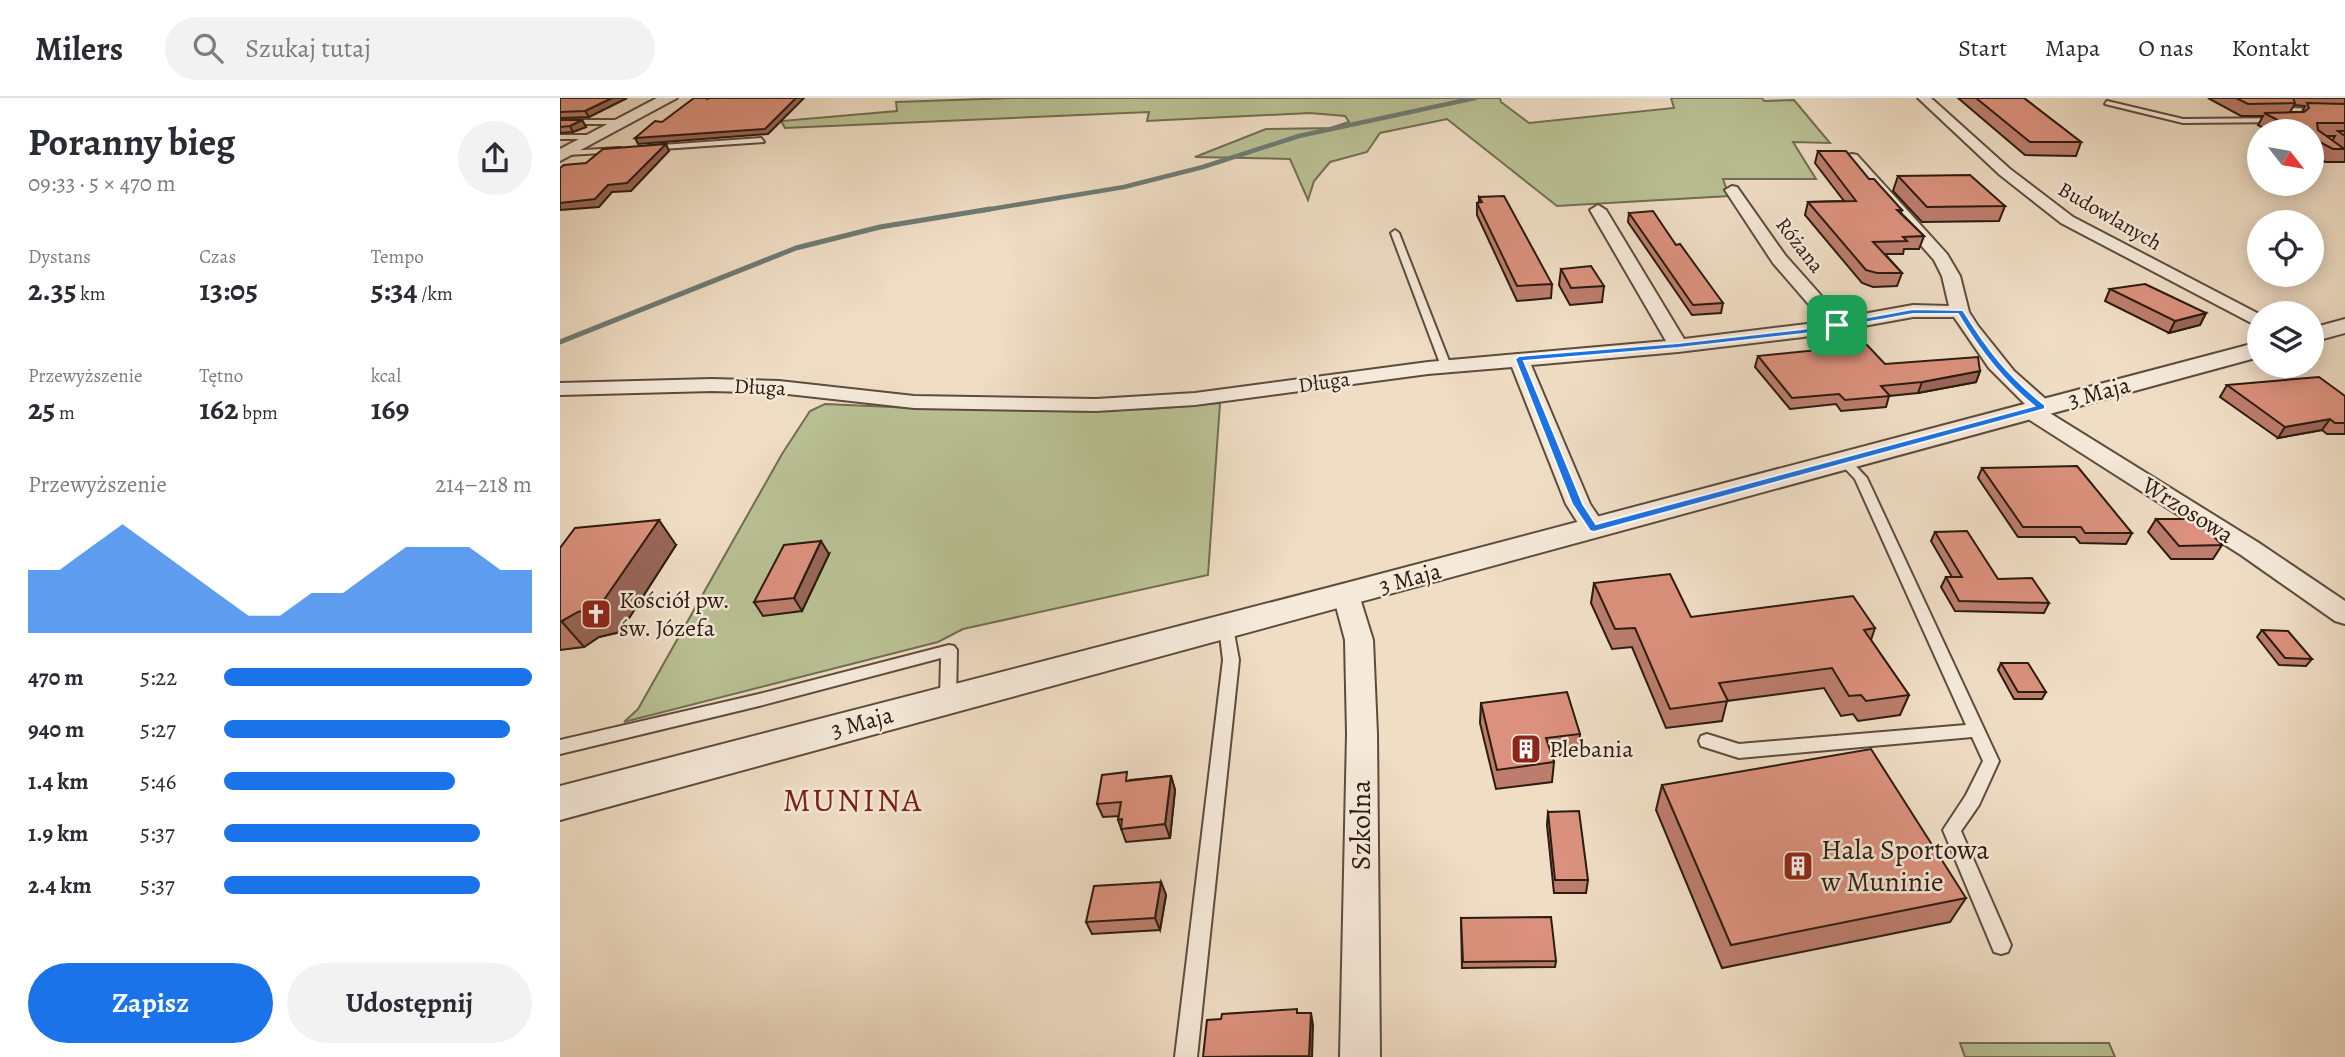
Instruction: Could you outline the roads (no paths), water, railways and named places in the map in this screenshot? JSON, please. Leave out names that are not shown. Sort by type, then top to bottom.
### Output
[{"type":"street","points":[[562,149],[595,137],[669,98]]},
{"type":"street","name":"Budowlanych","points":[[1924,98],[2005,172],[2067,220],[2247,315]]},
{"type":"street","points":[[1852,158],[1941,258],[1951,276],[1961,312],[1978,342],[2035,409]]},
{"type":"street","name":"Różana","points":[[1732,190],[1779,259],[1837,325]]},
{"type":"street","points":[[1598,210],[1678,346]]},
{"type":"street","name":"Długa","points":[[560,389],[712,385],[779,387],[914,402],[1096,405],[1195,399],[1446,366],[1678,346],[1803,331],[1913,311],[1961,312]]},
{"type":"street","points":[[2324,332],[2345,326]]},
{"type":"street","name":"3 Maja","points":[[560,803],[2247,352]]},
{"type":"street","points":[[1519,359],[1578,504],[1594,528]]},
{"type":"street","name":"Wrzosowa","points":[[2035,409],[2345,614]]},
{"type":"street","name":"Szkolna","points":[[1346,595],[1359,640],[1362,734],[1360,1057]]},
{"type":"lane","points":[[2107,103],[2196,121],[2297,120],[2292,110],[2345,112]]},
{"type":"lane","points":[[560,122],[625,122]]},
{"type":"lane","points":[[2345,140],[2314,139],[2340,156],[2345,156]]},
{"type":"lane","points":[[638,148],[761,140]]},
{"type":"lane","points":[[562,149],[624,149]]},
{"type":"lane","points":[[1395,233],[1446,366]]},
{"type":"lane","points":[[1844,461],[1861,478],[1991,761],[1973,800],[1952,830],[2001,945]]},
{"type":"lane","points":[[1186,1057],[1231,660],[1226,627]]},
{"type":"lane","points":[[560,747],[759,701],[949,650],[948,700]]},
{"type":"lane","points":[[1707,741],[1739,751],[1977,730]]},
{"type":"waterway","points":[[979,211],[1124,187],[1203,167],[1299,136],[1475,98]]},
{"type":"waterway","points":[[560,342],[796,248],[880,227],[990,209]]},
{"type":"place","name":"Kościół pw. św. Józefa","points":[[596,614]]},
{"type":"place","name":"Plebania","points":[[1526,749]]},
{"type":"place","name":"Hala Sportowa w Muninie","points":[[1798,866]]},
{"type":"district","name":"MUNINA","points":[[853,799]]}]
